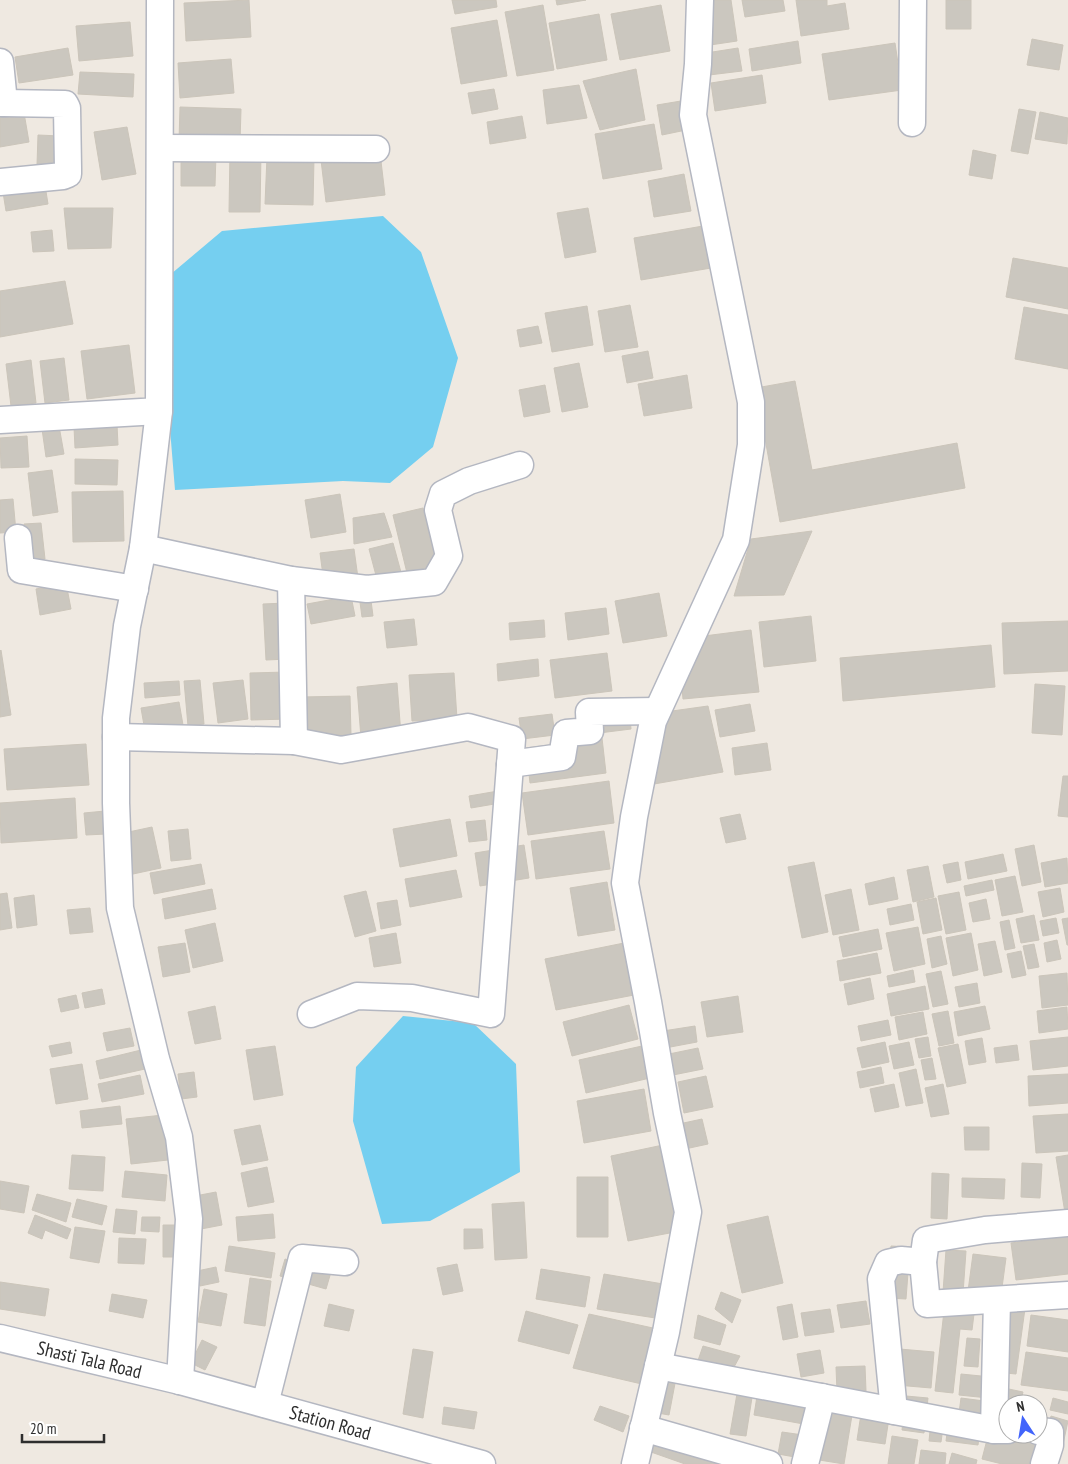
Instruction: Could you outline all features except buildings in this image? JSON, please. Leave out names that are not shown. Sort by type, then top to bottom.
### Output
[{"type":"street","points":[[160,0],[159,410],[143,548],[127,626],[116,718],[116,804],[120,908],[156,1059],[178,1137],[189,1219],[180,1381]]},
{"type":"street","points":[[635,1464],[666,1332],[688,1212],[666,1113],[648,1002],[624,883],[652,721],[736,540],[751,445],[751,402],[693,116],[698,64],[700,0]]},
{"type":"street","points":[[912,123],[913,0]]},
{"type":"street","points":[[0,62],[2,103],[64,104],[67,108],[68,168],[68,174],[63,176],[0,182]]},
{"type":"street","points":[[161,148],[376,149]]},
{"type":"street","points":[[0,420],[159,410]]},
{"type":"street","points":[[143,548],[291,580],[367,590],[434,582],[449,556],[438,510],[443,494],[469,481],[520,465]]},
{"type":"street","points":[[18,538],[21,570],[135,589]]},
{"type":"street","points":[[291,580],[294,740]]},
{"type":"street","points":[[510,764],[562,757],[566,734],[590,731],[589,712],[657,711]]},
{"type":"street","points":[[116,737],[294,740],[341,750],[468,727],[512,739],[491,1014],[412,998],[357,996],[311,1014]]},
{"type":"street","points":[[1068,1223],[985,1230],[926,1240],[923,1262],[927,1304],[1068,1295]]},
{"type":"street","points":[[265,1404],[302,1258],[345,1262]]},
{"type":"street","points":[[894,1411],[881,1279],[888,1263],[902,1260],[923,1262]]},
{"type":"street","points":[[997,1300],[1000,1394]]},
{"type":"street","name":"Shasti Tala Road","points":[[0,1338],[180,1381]]},
{"type":"street","points":[[658,1366],[998,1429]]},
{"type":"street","name":"Station Road","points":[[180,1381],[482,1464]]},
{"type":"street","points":[[805,1464],[822,1397]]},
{"type":"street","points":[[643,1428],[700,1455],[769,1464]]},
{"type":"street","points":[[1044,1464],[1050,1445],[1050,1432],[1048,1432]]},
{"type":"water","points":[[383,216],[421,252],[458,358],[433,447],[390,483],[343,481],[175,490],[166,380],[171,274],[222,231]]},
{"type":"water","points":[[403,1016],[473,1023],[516,1064],[520,1172],[430,1221],[382,1224],[353,1121],[356,1067]]}]
